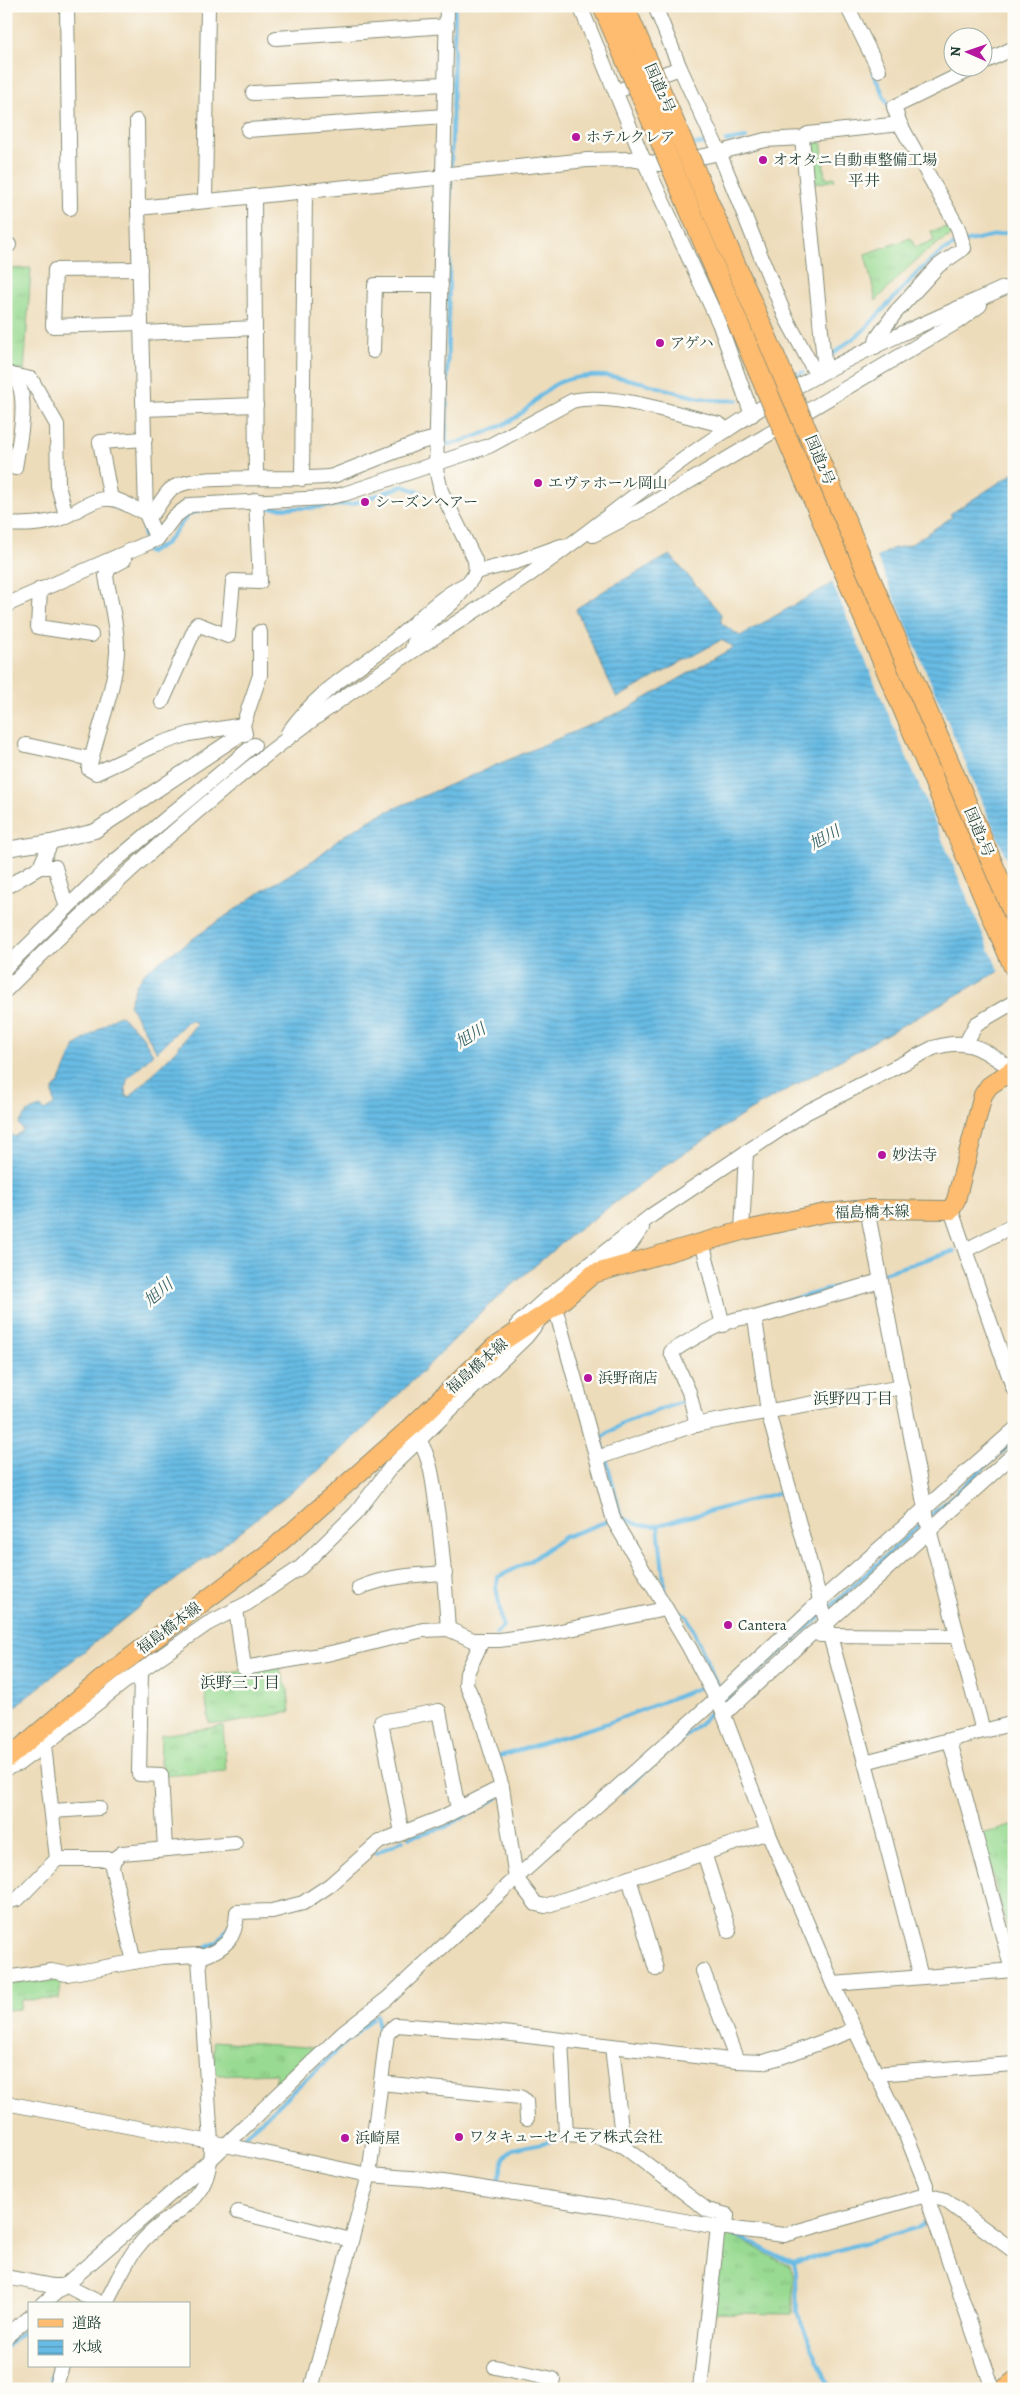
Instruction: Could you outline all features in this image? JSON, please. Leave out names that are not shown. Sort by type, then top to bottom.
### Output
[{"type":"highway","name":"国道2号","points":[[603,6],[1014,967]]},
{"type":"highway","name":"国道2号","points":[[624,6],[1014,914]]},
{"type":"main road","points":[[951,1210],[956,1200],[982,1095],[989,1086],[1013,1069]]},
{"type":"main road","name":"福島橋本線","points":[[6,1760],[99,1681],[267,1554],[410,1428],[494,1347],[549,1312],[593,1274],[742,1231],[825,1213],[867,1209],[951,1210]]},
{"type":"main road","points":[[1004,2389],[1014,2381]]},
{"type":"street","points":[[67,6],[70,208]]},
{"type":"street","points":[[205,200],[208,6]]},
{"type":"street","points":[[412,649],[415,638],[422,628],[454,600],[473,577],[475,560],[441,491],[436,476],[447,6]]},
{"type":"street","points":[[580,6],[617,91],[620,105],[644,161],[720,323],[752,415]]},
{"type":"street","points":[[654,6],[719,152],[785,316],[821,373]]},
{"type":"street","points":[[847,6],[879,70]]},
{"type":"street","points":[[276,38],[447,26]]},
{"type":"street","points":[[992,59],[1014,48]]},
{"type":"street","points":[[617,91],[680,68]]},
{"type":"street","points":[[875,347],[877,338],[884,326],[934,270],[964,248],[964,241],[900,124],[894,107],[953,78]]},
{"type":"street","points":[[253,93],[445,84]]},
{"type":"street","points":[[248,130],[445,116]]},
{"type":"street","points":[[137,121],[146,514],[157,539]]},
{"type":"street","points":[[138,208],[436,178],[587,160],[644,161],[660,164],[765,140],[802,138],[808,134],[900,124]]},
{"type":"street","points":[[802,138],[821,373]]},
{"type":"street","points":[[302,479],[305,191]]},
{"type":"street","points":[[254,196],[256,478]]},
{"type":"street","points":[[140,268],[55,270],[52,326],[255,328]]},
{"type":"street","points":[[373,351],[375,285],[441,285]]},
{"type":"street","points":[[6,990],[80,916],[235,779],[412,649],[524,578],[575,542],[651,483],[727,430],[821,373],[1009,285]]},
{"type":"street","points":[[281,744],[301,715],[331,685],[395,640],[447,594],[473,577],[575,542],[602,531],[643,509],[957,322],[1009,285]]},
{"type":"street","points":[[9,374],[20,385],[23,410],[16,468]]},
{"type":"street","points":[[9,374],[31,379],[56,425],[58,486],[66,516]]},
{"type":"street","points":[[6,524],[36,525],[66,516],[94,502],[111,499],[146,514],[154,512],[170,490],[180,484],[196,481],[256,478],[302,479],[333,476],[417,442],[436,447],[489,446],[572,401],[587,397],[646,407],[719,424],[727,430]]},
{"type":"street","points":[[144,410],[256,405]]},
{"type":"street","points":[[111,499],[100,442],[145,439]]},
{"type":"street","points":[[6,605],[157,539],[174,517],[190,505],[331,497],[365,488],[436,447]]},
{"type":"street","points":[[162,702],[197,624],[228,636],[233,581],[260,582],[256,500]]},
{"type":"street","points":[[134,549],[132,554],[109,568],[106,576],[117,652],[115,672],[88,769],[96,772],[156,745],[190,734],[244,729]]},
{"type":"street","points":[[40,589],[38,627],[91,635]]},
{"type":"street","points":[[6,849],[51,842],[95,830],[244,729],[260,675],[260,632]]},
{"type":"street","points":[[244,729],[254,745]]},
{"type":"street","points":[[26,745],[91,759]]},
{"type":"street","points":[[235,779],[254,745]]},
{"type":"street","points":[[6,967],[114,862],[254,745]]},
{"type":"street","points":[[40,867],[51,842]]},
{"type":"street","points":[[6,887],[40,867],[55,867],[67,908]]},
{"type":"street","points":[[966,1043],[976,1024],[1014,1002]]},
{"type":"street","points":[[494,1347],[551,1294],[652,1215],[805,1113],[934,1048],[954,1042],[966,1043],[981,1048],[1013,1069]]},
{"type":"street","points":[[742,1231],[746,1152]]},
{"type":"street","points":[[867,1209],[927,1519],[983,1731]]},
{"type":"street","points":[[951,1210],[1014,1390]]},
{"type":"street","points":[[593,1274],[630,1245],[652,1215]]},
{"type":"street","points":[[966,1250],[1014,1225]]},
{"type":"street","points":[[702,1242],[723,1323]]},
{"type":"street","points":[[697,1425],[691,1398],[671,1352],[723,1323],[746,1316],[755,1318],[879,1277]]},
{"type":"street","points":[[6,1768],[18,1764],[141,1670],[207,1624],[276,1586],[301,1567],[356,1513],[391,1467],[526,1337],[549,1312],[601,1456],[614,1519],[718,1698],[768,1832],[832,1984],[909,2142],[926,2185],[926,2195],[993,2389]]},
{"type":"street","points":[[755,1318],[768,1412],[866,1762],[922,1977]]},
{"type":"street","points":[[601,1456],[697,1425],[902,1387]]},
{"type":"street","points":[[718,1698],[810,1635],[825,1617],[927,1519],[1014,1430]]},
{"type":"street","points":[[419,1440],[426,1452],[443,1549],[448,1629]]},
{"type":"street","points":[[102,2302],[135,2250],[150,2234],[193,2199],[221,2144],[343,2033],[388,1998],[518,1882],[718,1698],[825,1617],[927,1519],[1014,1454]]},
{"type":"street","points":[[359,1588],[377,1580],[405,1575],[445,1573]]},
{"type":"street","points":[[236,1609],[244,1668],[331,1653],[423,1630],[448,1629],[454,1634],[479,1641],[551,1633],[665,1608]]},
{"type":"street","points":[[825,1617],[957,1636]]},
{"type":"street","points":[[479,1641],[467,1673],[466,1684],[472,1696],[493,1758],[518,1882],[536,1904],[545,1906],[768,1832]]},
{"type":"street","points":[[141,1670],[139,1774],[161,1775],[166,1849]]},
{"type":"street","points":[[402,1833],[381,1722],[439,1711],[458,1809]]},
{"type":"street","points":[[866,1762],[1014,1723]]},
{"type":"street","points":[[832,1984],[1013,1970],[950,1741]]},
{"type":"street","points":[[44,1745],[57,1859]]},
{"type":"street","points":[[6,1978],[59,1972],[66,1974],[133,1959],[198,1955],[202,1957],[224,1945],[232,1937],[237,1912],[272,1911],[303,1903],[330,1885],[379,1842],[442,1818],[498,1789]]},
{"type":"street","points":[[52,1812],[99,1808]]},
{"type":"street","points":[[6,1902],[18,1899],[57,1859],[114,1859],[122,1853],[234,1843]]},
{"type":"street","points":[[704,1853],[729,1931]]},
{"type":"street","points":[[114,1859],[112,1867],[133,1959]]},
{"type":"street","points":[[629,1878],[656,1969]]},
{"type":"street","points":[[202,1957],[221,2144]]},
{"type":"street","points":[[703,1971],[737,2062]]},
{"type":"street","points":[[311,2389],[369,2175],[387,2034],[396,2024],[561,2040],[737,2062],[762,2062],[781,2057],[854,2030]]},
{"type":"street","points":[[561,2040],[566,2134],[597,2136],[623,2146],[707,2210],[727,2215],[727,2225],[700,2389]]},
{"type":"street","points":[[612,2046],[623,2146]]},
{"type":"street","points":[[875,2074],[1014,2064]]},
{"type":"street","points":[[381,2083],[520,2097],[526,2101],[527,2118]]},
{"type":"street","points":[[6,2103],[221,2144],[369,2175],[423,2179],[784,2235],[926,2195],[945,2200],[1014,2251]]},
{"type":"street","points":[[46,2302],[69,2288],[209,2168]]},
{"type":"street","points":[[238,2212],[351,2240]]},
{"type":"street","points":[[6,2277],[69,2288],[99,2302]]},
{"type":"street","points":[[6,2337],[28,2318]]},
{"type":"street","points":[[495,2367],[553,2379],[550,2389]]},
{"type":"street","points":[[55,2389],[61,2368]]},
{"type":"green space","points":[[821,136],[825,178],[834,177],[835,180],[810,185],[806,142]]},
{"type":"green space","points":[[948,227],[952,235],[921,256],[876,301],[865,254],[911,238],[915,247],[934,241],[931,231]]},
{"type":"green space","points":[[31,268],[24,373],[6,367],[6,269]]},
{"type":"green space","points":[[278,1665],[288,1690],[290,1712],[225,1724],[209,1723],[203,1676]]},
{"type":"green space","points":[[223,1726],[226,1771],[163,1776],[163,1765],[160,1765],[161,1735]]},
{"type":"green space","points":[[1014,1825],[1014,1955],[982,1834]]},
{"type":"green space","points":[[62,1977],[59,1999],[21,2000],[20,2009],[6,2010],[6,1984],[19,1980]]},
{"type":"green space","points":[[213,2041],[322,2048],[279,2088],[274,2086],[276,2073],[215,2075]]},
{"type":"green space","points":[[723,2232],[790,2266],[793,2274],[793,2314],[713,2313]]},
{"type":"water","name":"旭川","points":[[1014,473],[1014,963],[749,1111],[659,1170],[566,1239],[487,1307],[366,1427],[319,1470],[219,1548],[144,1603],[22,1701],[6,1717],[6,1136],[12,1135],[15,1137],[23,1130],[19,1124],[30,1111],[41,1107],[44,1111],[54,1105],[53,1090],[60,1081],[75,1046],[117,1016],[121,1016],[141,1034],[153,1054],[127,1079],[125,1095],[130,1097],[177,1049],[196,1024],[194,1021],[188,1021],[157,1052],[129,1004],[136,985],[146,971],[262,891],[315,859],[343,836],[379,815],[625,710],[734,647],[721,640],[617,698],[576,610],[610,587],[670,555],[721,614],[721,623],[740,636],[892,549],[910,545],[952,517],[950,514]]},
{"type":"pier","points":[[876,555],[1014,876],[1014,966],[1000,974],[831,580]]},
{"type":"waterway","points":[[451,172],[455,6]]},
{"type":"waterway","points":[[873,72],[889,107]]},
{"type":"waterway","points":[[726,141],[746,138]]},
{"type":"waterway","points":[[691,145],[708,143]]},
{"type":"waterway","points":[[446,444],[451,177]]},
{"type":"waterway","points":[[831,355],[863,331],[919,271],[943,251],[959,243],[1014,231]]},
{"type":"waterway","points":[[792,377],[803,372]]},
{"type":"waterway","points":[[439,445],[468,439],[491,430],[524,412],[550,387],[563,381],[587,376],[609,376],[631,380],[694,397],[737,400]]},
{"type":"waterway","points":[[262,508],[309,508],[352,504],[403,486],[422,493]]},
{"type":"waterway","points":[[110,505],[129,513]]},
{"type":"waterway","points":[[146,550],[149,553],[166,543],[189,514],[200,511]]},
{"type":"waterway","points":[[144,523],[144,537]]},
{"type":"waterway","points":[[883,1273],[954,1251]]},
{"type":"waterway","points":[[754,1311],[877,1275]]},
{"type":"waterway","points":[[688,1400],[625,1422],[601,1438],[621,1517],[639,1525],[655,1526],[785,1491]]},
{"type":"waterway","points":[[931,1515],[1014,1441]]},
{"type":"waterway","points":[[496,1634],[503,1627],[496,1587],[498,1577],[530,1561],[564,1537],[611,1520]]},
{"type":"waterway","points":[[826,1611],[924,1521]]},
{"type":"waterway","points":[[658,1526],[666,1599],[688,1618],[720,1691]]},
{"type":"waterway","points":[[622,1792],[821,1616]]},
{"type":"waterway","points":[[497,1757],[608,1723],[706,1685]]},
{"type":"waterway","points":[[409,1837],[445,1827],[497,1798],[496,1794]]},
{"type":"waterway","points":[[376,1853],[403,1840]]},
{"type":"waterway","points":[[206,1948],[219,1941],[229,1926]]},
{"type":"waterway","points":[[375,2072],[379,2026],[376,2015]]},
{"type":"waterway","points":[[236,2144],[372,2018]]},
{"type":"waterway","points":[[492,2181],[498,2181],[504,2158],[513,2149],[566,2138]]},
{"type":"waterway","points":[[735,2235],[794,2263],[919,2227],[930,2218]]},
{"type":"waterway","points":[[794,2263],[797,2313],[830,2389]]},
{"type":"waterway","points":[[6,2347],[28,2327]]},
{"type":"waterway","points":[[51,2379],[54,2368]]},
{"type":"place","name":"ホテルクレア","points":[[576,137]]},
{"type":"place","name":"オオタニ自動車整備工場","points":[[763,160]]},
{"type":"place","name":"アゲハ","points":[[660,343]]},
{"type":"place","name":"エヴァホール岡山","points":[[538,483]]},
{"type":"place","name":"シーズンヘアー","points":[[365,502]]},
{"type":"place","name":"妙法寺","points":[[882,1155]]},
{"type":"place","name":"浜野商店","points":[[588,1378]]},
{"type":"place","name":"Cantera","points":[[728,1625]]},
{"type":"place","name":"ワタキューセイモア株式会社","points":[[459,2137]]},
{"type":"place","name":"浜崎屋","points":[[345,2138]]},
{"type":"district","name":"平井","points":[[864,180]]},
{"type":"district","name":"浜野四丁目","points":[[853,1398]]},
{"type":"district","name":"浜野三丁目","points":[[240,1682]]}]
